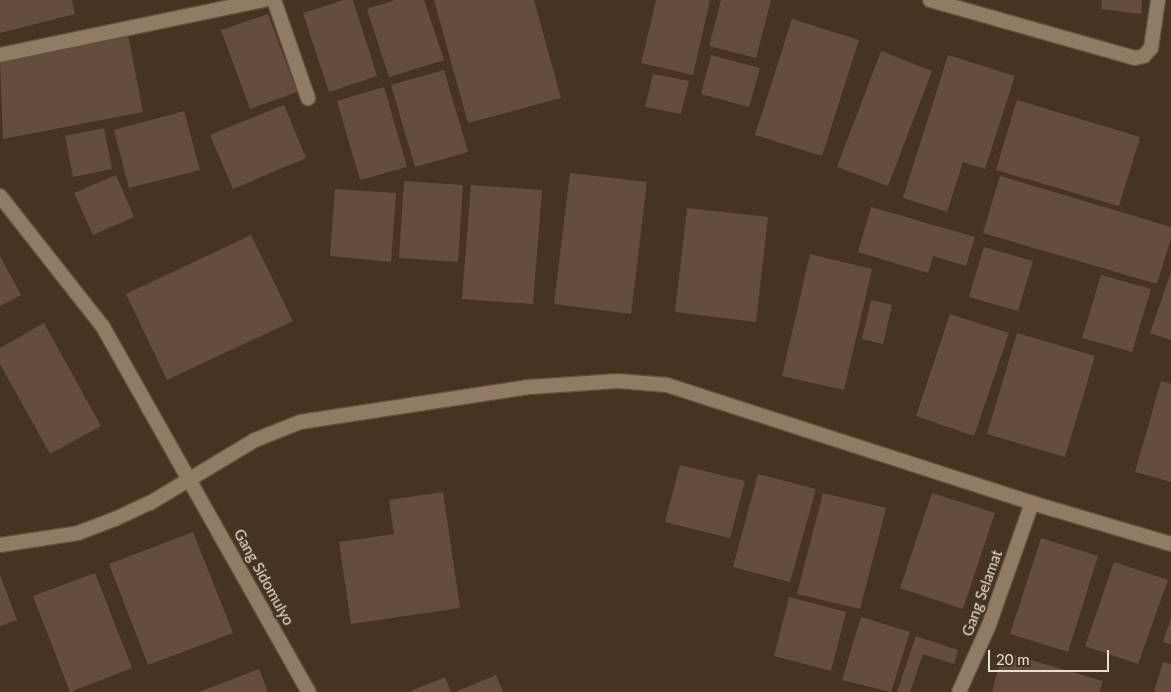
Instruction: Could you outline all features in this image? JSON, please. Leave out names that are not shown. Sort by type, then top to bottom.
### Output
[{"type":"street","points":[[0,55],[264,0]]},
{"type":"street","points":[[274,0],[308,98]]},
{"type":"street","points":[[930,0],[1135,58],[1144,56],[1151,48],[1158,0]]},
{"type":"street","name":"Gang Sidomulyo","points":[[0,196],[103,327],[309,692]]},
{"type":"street","points":[[0,545],[78,533],[150,503],[255,440],[300,422],[530,387],[618,381],[667,385],[1032,503],[1171,544]]},
{"type":"street","name":"Gang Selamat","points":[[959,692],[989,626],[1032,503]]},
{"type":"building","points":[[0,0],[72,0],[75,14],[0,33]]},
{"type":"building","points":[[344,0],[353,0],[377,76],[329,92],[303,13]]},
{"type":"building","points":[[395,0],[424,0],[444,60],[389,77],[367,9]]},
{"type":"building","points":[[434,0],[534,0],[561,98],[468,123]]},
{"type":"building","points":[[656,0],[710,0],[693,75],[641,63]]},
{"type":"building","points":[[721,0],[771,0],[756,58],[709,46]]},
{"type":"building","points":[[1102,0],[1142,0],[1141,14],[1101,9]]},
{"type":"building","points":[[268,14],[297,92],[250,109],[221,30]]},
{"type":"building","points":[[792,19],[859,40],[822,156],[755,135]]},
{"type":"building","points":[[128,35],[143,112],[3,139],[0,60]]},
{"type":"building","points":[[881,51],[932,71],[888,186],[837,167]]},
{"type":"building","points":[[711,55],[760,68],[749,107],[701,94]]},
{"type":"building","points":[[948,55],[1015,76],[985,169],[963,162],[947,212],[903,198]]},
{"type":"building","points":[[444,70],[468,152],[415,167],[391,85]]},
{"type":"building","points":[[653,74],[689,81],[681,114],[645,107]]},
{"type":"building","points":[[384,87],[407,167],[360,180],[337,101]]},
{"type":"building","points":[[1017,100],[1140,137],[1119,206],[996,170]]},
{"type":"building","points":[[284,105],[306,158],[233,189],[210,135]]},
{"type":"building","points":[[184,111],[200,170],[129,188],[114,130]]},
{"type":"building","points":[[104,128],[112,169],[73,177],[65,136]]},
{"type":"building","points":[[570,173],[647,182],[631,314],[554,304]]},
{"type":"building","points":[[116,175],[134,217],[93,235],[74,193]]},
{"type":"building","points":[[1000,176],[1171,227],[1171,238],[1157,284],[983,233]]},
{"type":"building","points":[[404,181],[463,185],[458,262],[399,258]]},
{"type":"building","points":[[471,185],[542,190],[533,304],[462,299]]},
{"type":"building","points":[[335,189],[396,193],[391,262],[330,256]]},
{"type":"building","points":[[871,207],[975,237],[966,266],[933,256],[928,273],[858,252]]},
{"type":"building","points":[[687,208],[768,217],[756,322],[675,312]]},
{"type":"building","points":[[251,235],[293,321],[167,380],[126,294]]},
{"type":"building","points":[[984,247],[1033,261],[1018,311],[969,297]]},
{"type":"building","points":[[810,254],[872,269],[844,390],[782,376]]},
{"type":"building","points":[[0,256],[21,295],[0,306]]},
{"type":"building","points":[[1171,272],[1171,340],[1150,333]]},
{"type":"building","points":[[1101,275],[1151,289],[1132,352],[1082,338]]},
{"type":"building","points":[[871,300],[892,305],[883,344],[862,339]]},
{"type":"building","points":[[950,314],[1009,333],[974,436],[916,416]]},
{"type":"building","points":[[44,323],[101,426],[50,454],[0,364],[0,348]]},
{"type":"building","points":[[1017,333],[1095,356],[1065,457],[987,434]]},
{"type":"building","points":[[1161,381],[1171,384],[1171,482],[1135,472]]},
{"type":"building","points":[[680,465],[745,481],[730,538],[665,522]]},
{"type":"building","points":[[758,474],[816,489],[790,582],[733,567]]},
{"type":"building","points":[[443,492],[460,608],[351,624],[339,542],[394,534],[389,500]]},
{"type":"building","points":[[823,493],[886,508],[860,609],[797,594]]},
{"type":"building","points":[[932,493],[995,513],[963,609],[900,588]]},
{"type":"building","points":[[193,532],[233,633],[148,665],[109,564]]},
{"type":"building","points":[[1041,538],[1098,556],[1068,652],[1010,634]]},
{"type":"building","points":[[1114,562],[1168,580],[1138,664],[1085,646]]},
{"type":"building","points":[[95,573],[132,668],[70,692],[33,596]]},
{"type":"building","points":[[0,575],[17,620],[0,626]]},
{"type":"building","points":[[789,597],[846,612],[831,671],[774,656]]},
{"type":"building","points":[[861,617],[910,632],[891,692],[842,680]]},
{"type":"building","points":[[1171,618],[1171,645],[1163,642]]},
{"type":"building","points":[[916,636],[958,650],[954,664],[923,654],[910,692],[897,692]]},
{"type":"building","points":[[1003,652],[1103,681],[1099,692],[992,692]]},
{"type":"building","points":[[1163,662],[1171,664],[1171,692],[1154,692]]},
{"type":"building","points":[[259,669],[268,692],[199,692]]},
{"type":"building","points":[[496,675],[503,692],[455,692]]},
{"type":"building","points":[[445,677],[451,692],[409,692]]}]
